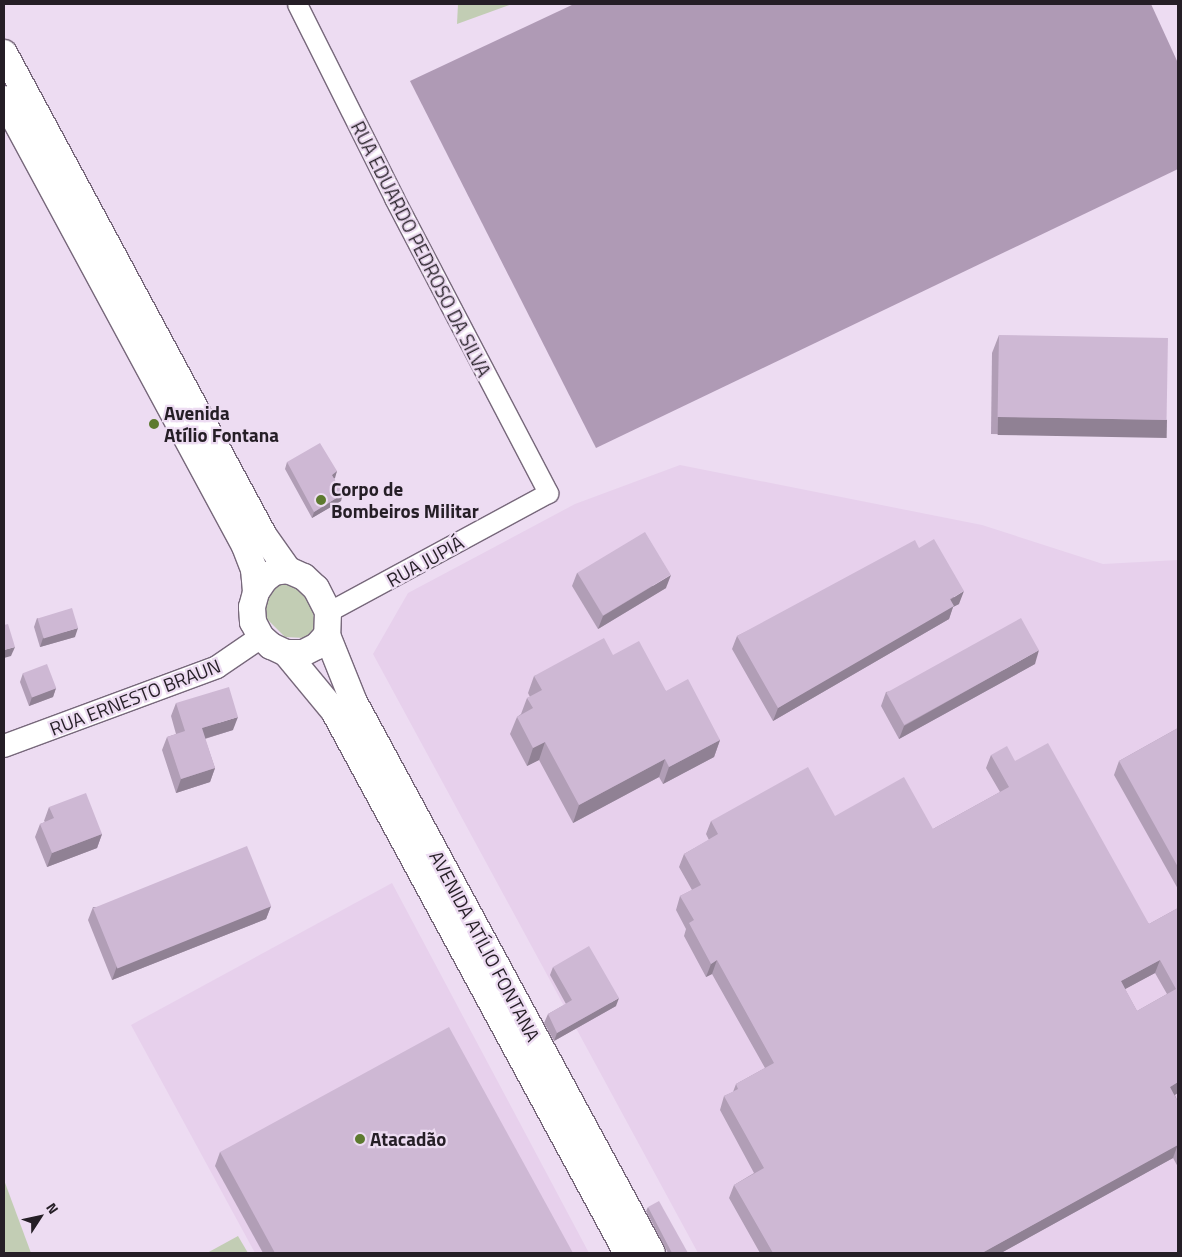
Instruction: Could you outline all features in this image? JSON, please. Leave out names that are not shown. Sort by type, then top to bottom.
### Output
[{"type":"main road","points":[[4,53],[264,536],[288,570],[304,577],[316,588],[328,623],[317,646],[302,653],[286,653],[261,637],[253,622],[252,607],[256,592],[264,580],[274,572],[288,570]]},
{"type":"main road","points":[[4,99],[244,546],[254,569],[256,592]]},
{"type":"main road","name":"AVENIDA ATÍLIO FONTANA","points":[[328,623],[354,702],[652,1253]]},
{"type":"main road","name":"AVENIDA ATÍLIO FONTANA","points":[[286,653],[334,711],[627,1253]]},
{"type":"street","name":"RUA EDUARDO PEDROSO DA SILVA","points":[[297,4],[394,198],[548,494]]},
{"type":"street","name":"RUA JUPIÁ","points":[[328,623],[548,494]]},
{"type":"street","name":"RUA ERNESTO BRAUN","points":[[4,746],[218,667],[261,637]]},
{"type":"shaded area","points":[[574,4],[1151,4],[1178,63],[1178,169],[596,448],[410,81]]},
{"type":"shaded area","points":[[680,465],[982,525],[1103,564],[1178,560],[1178,1253],[698,1253],[373,654],[408,593],[575,504]]},
{"type":"shaded area","name":"Atacadão","points":[[392,883],[589,1253],[255,1253],[131,1025]]},
{"type":"green space","points":[[458,4],[512,4],[457,24]]},
{"type":"green space","points":[[279,582],[298,586],[311,603],[316,627],[305,638],[285,637],[267,619],[264,605],[274,583]]},
{"type":"green space","points":[[4,1180],[31,1253],[4,1253]]},
{"type":"green space","points":[[238,1236],[248,1253],[207,1253]]},
{"type":"building","points":[[999,335],[1168,338],[1167,420],[998,417]]},
{"type":"building","points":[[320,443],[337,471],[332,475],[343,494],[314,512],[287,462]]},
{"type":"building","points":[[645,532],[671,575],[603,616],[577,573]]},
{"type":"building","points":[[934,539],[964,591],[950,599],[954,606],[778,708],[737,636],[915,540],[919,548]]},
{"type":"building","points":[[72,608],[78,628],[44,639],[38,619]]},
{"type":"building","points":[[1021,618],[1039,650],[904,725],[886,693]]},
{"type":"building","points":[[8,624],[15,647],[4,650],[4,625]]},
{"type":"building","points":[[604,638],[613,655],[639,641],[666,691],[688,679],[720,740],[669,767],[665,759],[579,805],[545,742],[533,748],[517,717],[533,708],[527,698],[542,690],[534,676]]},
{"type":"building","points":[[47,664],[56,688],[32,698],[23,673]]},
{"type":"building","points":[[229,687],[238,717],[202,728],[215,768],[181,779],[167,737],[185,731],[176,703]]},
{"type":"building","points":[[1178,728],[1178,867],[1119,761]]},
{"type":"building","points":[[1048,743],[1149,924],[1178,908],[1178,1082],[1170,1087],[1178,1102],[1178,1145],[982,1253],[773,1253],[734,1185],[764,1168],[724,1096],[738,1089],[736,1084],[774,1063],[717,960],[711,964],[689,923],[694,920],[680,896],[701,885],[684,854],[718,834],[711,821],[808,767],[835,816],[904,777],[933,829],[1009,787],[991,755],[1007,746],[1015,761]],"holes":[[[1160,960],[1176,989],[1137,1011],[1121,981]]]},
{"type":"building","points":[[86,793],[102,834],[52,853],[40,824],[54,818],[49,807]]},
{"type":"building","points":[[247,846],[271,906],[117,968],[93,908]]},
{"type":"building","points":[[589,946],[619,998],[557,1033],[548,1014],[572,1000],[553,967]]},
{"type":"building","points":[[449,1027],[573,1253],[275,1253],[220,1152]]},
{"type":"building","points":[[659,1201],[688,1253],[672,1253],[648,1207]]},
{"type":"place","name":"Avenida Atílio Fontana","points":[[154,424]]},
{"type":"place","name":"Corpo de Bombeiros Militar","points":[[321,500]]},
{"type":"place","name":"Atacadão","points":[[360,1139]]}]
